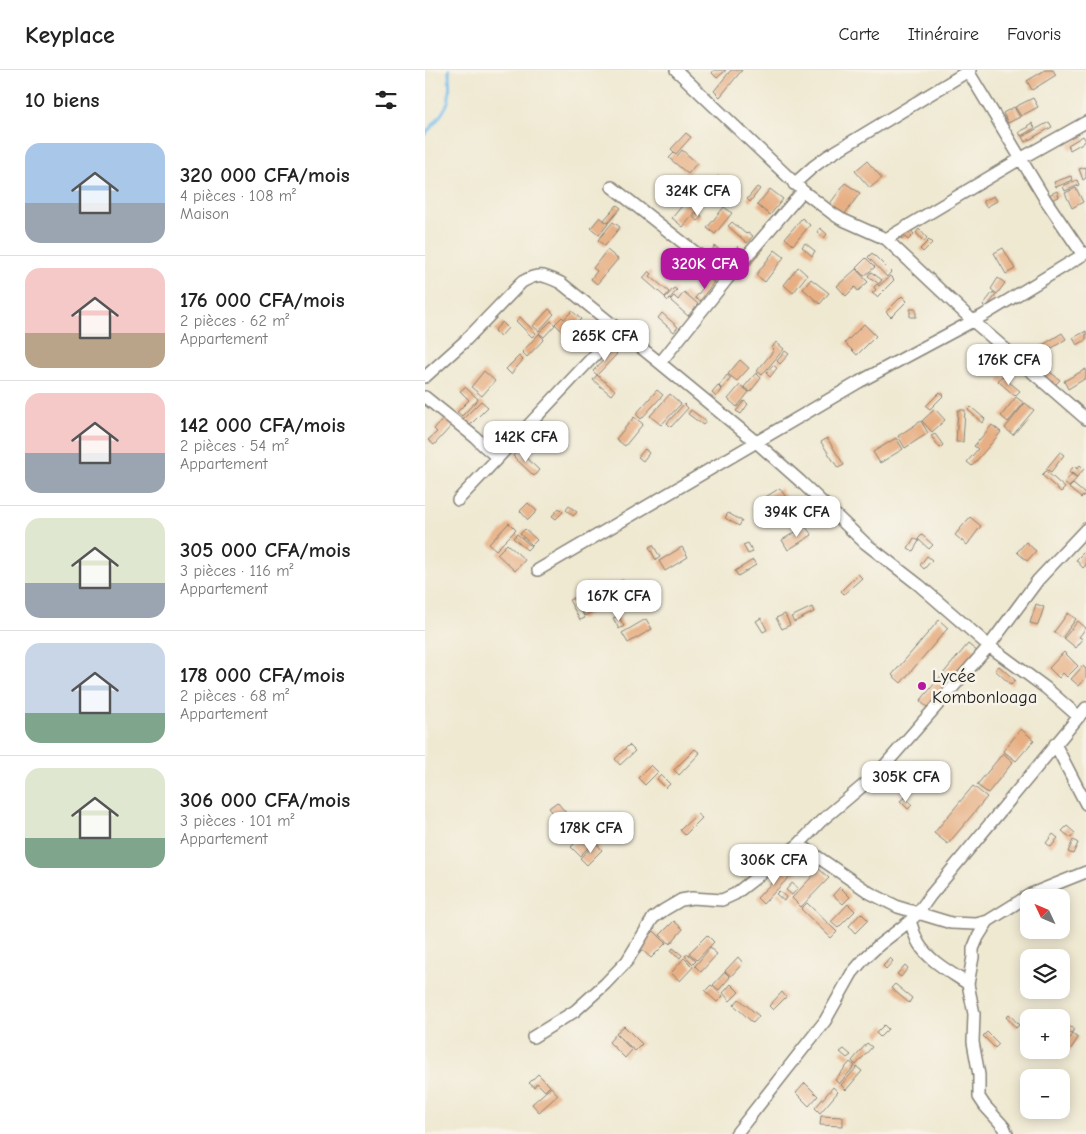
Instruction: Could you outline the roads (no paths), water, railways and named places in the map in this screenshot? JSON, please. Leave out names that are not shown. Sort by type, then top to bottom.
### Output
[{"type":"street","points":[[676,70],[762,151],[798,188],[841,219],[886,239],[973,321],[1086,419]]},
{"type":"street","points":[[538,570],[755,442],[859,382],[973,321],[1085,254],[1045,200],[969,71],[828,156],[813,167],[728,278],[659,363]]},
{"type":"street","points":[[886,239],[1086,122]]},
{"type":"street","points":[[612,187],[728,278]]},
{"type":"street","points":[[425,378],[464,342],[522,282],[538,275],[549,277],[561,283],[755,442],[800,481],[865,543],[989,646],[1082,712],[918,913],[865,958],[852,973],[825,1021],[736,1134]]},
{"type":"street","points":[[457,500],[619,331]]},
{"type":"street","points":[[425,397],[498,458]]},
{"type":"street","points":[[533,1037],[575,1011],[605,984],[627,961],[653,918],[681,900],[692,898],[722,900],[735,894],[799,844],[821,821],[878,773],[989,646],[1038,580],[1086,529]]},
{"type":"street","points":[[1055,744],[1086,804]]},
{"type":"street","points":[[799,844],[870,893],[898,907],[951,923],[976,924],[988,920],[1031,894],[1086,872]]},
{"type":"street","points":[[988,920],[973,949],[973,958],[967,984],[974,1014],[973,1042],[979,1075],[979,1097],[1004,1127],[1007,1134]]},
{"type":"street","points":[[910,921],[917,941],[922,948],[934,961],[967,984]]},
{"type":"waterway","points":[[425,134],[435,123],[448,102],[450,91],[449,70]]},
{"type":"place","name":"Lycée Kombonloaga","points":[[922,686]]}]
